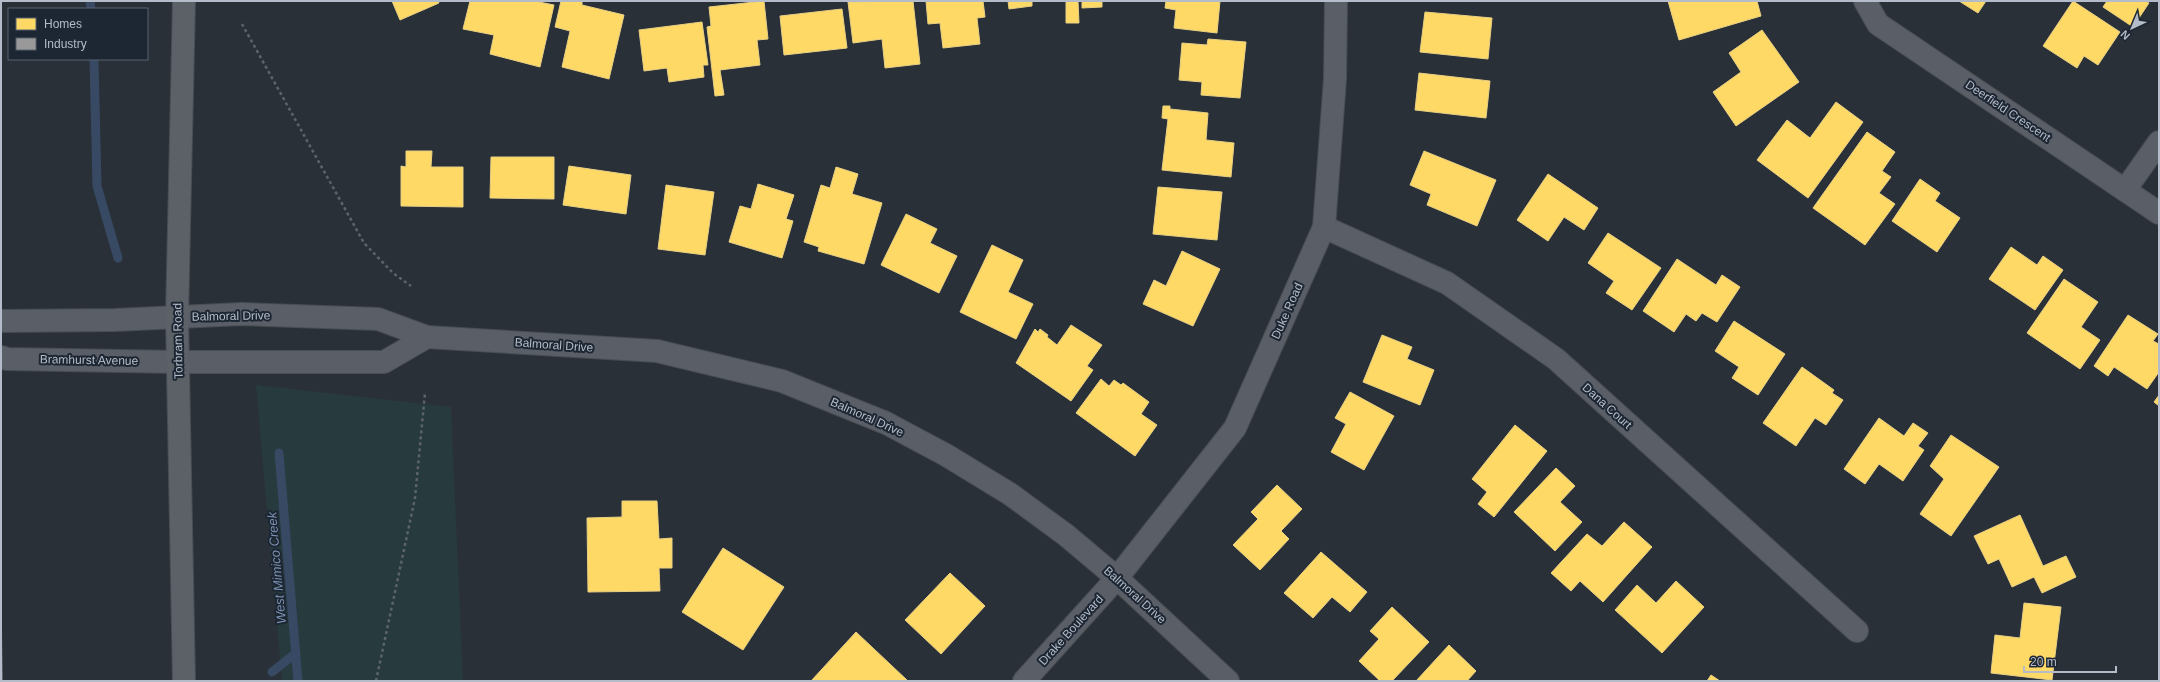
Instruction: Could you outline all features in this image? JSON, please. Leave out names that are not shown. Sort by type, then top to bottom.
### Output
[{"type":"main road","name":"Torbram Road","points":[[184,1],[176,317],[184,681]]},
{"type":"street","name":"Duke Road","points":[[1117,578],[1235,428],[1324,227],[1335,79],[1336,1]]},
{"type":"street","name":"Deerfield Crescent","points":[[1865,1],[1878,24],[2159,212]]},
{"type":"street","points":[[2126,190],[2159,142]]},
{"type":"street","name":"Dana Court","points":[[1324,227],[1447,283],[1556,359],[1857,631]]},
{"type":"street","name":"Balmoral Drive","points":[[176,317],[242,314],[378,320],[427,337],[657,351],[782,381],[886,423],[946,455],[1010,494],[1066,535],[1117,578],[1228,681]]},
{"type":"street","points":[[1,321],[176,317]]},
{"type":"street","points":[[178,362],[384,362],[427,337]]},
{"type":"street","name":"Bramhurst Avenue","points":[[1,357],[6,359],[178,362]]},
{"type":"street","name":"Drake Boulevard","points":[[1024,681],[1117,578]]},
{"type":"path","points":[[242,24],[364,243],[393,273],[411,286]]},
{"type":"path","points":[[376,681],[415,498],[425,393]]},
{"type":"green space","points":[[256,385],[451,407],[463,681],[282,681]]},
{"type":"building: Homes","points":[[392,1],[438,1],[439,3],[400,20]]},
{"type":"building: Homes","points":[[470,1],[534,1],[554,5],[540,67],[490,54],[494,35],[463,29]]},
{"type":"building: Homes","points":[[561,1],[582,1],[582,5],[624,15],[609,79],[562,67],[570,31],[555,27]]},
{"type":"building: Homes","points":[[764,1],[768,39],[757,40],[760,65],[720,70],[724,95],[715,96],[707,27],[711,26],[709,7]]},
{"type":"building: Homes","points":[[913,1],[920,64],[885,68],[882,39],[853,43],[848,2]]},
{"type":"building: Homes","points":[[926,1],[983,1],[985,17],[977,18],[980,44],[943,48],[940,23],[928,24]]},
{"type":"building: Homes","points":[[1008,1],[1032,1],[1032,6],[1009,9]]},
{"type":"building: Homes","points":[[1066,1],[1078,1],[1079,23],[1066,23]]},
{"type":"building: Homes","points":[[1082,1],[1102,1],[1102,7],[1082,8]]},
{"type":"building: Homes","points":[[1166,1],[1220,1],[1217,33],[1174,28],[1176,10],[1165,8]]},
{"type":"building: Homes","points":[[1668,1],[1757,1],[1761,16],[1679,40]]},
{"type":"building: Homes","points":[[1959,1],[1986,1],[1978,13]]},
{"type":"building: Homes","points":[[2073,1],[2120,32],[2098,65],[2084,56],[2077,68],[2043,46]]},
{"type":"building: Homes","points":[[2107,1],[2146,1],[2149,3],[2133,27],[2103,7]]},
{"type":"building: Homes","points":[[842,9],[847,48],[784,55],[780,16]]},
{"type":"building: Homes","points":[[1425,12],[1492,18],[1488,59],[1420,52]]},
{"type":"building: Homes","points":[[702,22],[708,65],[703,65],[704,77],[669,82],[667,68],[644,71],[639,30]]},
{"type":"building: Homes","points":[[1762,30],[1799,82],[1736,126],[1713,92],[1741,72],[1729,53]]},
{"type":"building: Homes","points":[[1208,39],[1246,42],[1240,98],[1201,95],[1202,82],[1179,80],[1182,43],[1207,45]]},
{"type":"building: Homes","points":[[1419,73],[1490,81],[1486,118],[1415,110]]},
{"type":"building: Homes","points":[[1836,102],[1863,122],[1808,198],[1757,160],[1787,120],[1810,138]]},
{"type":"building: Homes","points":[[1163,106],[1170,106],[1170,109],[1208,113],[1206,140],[1234,143],[1231,177],[1162,170],[1168,119],[1162,118]]},
{"type":"building: Homes","points":[[1867,132],[1895,152],[1882,171],[1891,177],[1879,193],[1895,204],[1865,245],[1813,208]]},
{"type":"building: Homes","points":[[406,151],[432,151],[431,167],[463,167],[463,207],[401,206],[401,166],[406,167]]},
{"type":"building: Homes","points":[[1424,151],[1496,180],[1477,226],[1427,205],[1431,194],[1410,185]]},
{"type":"building: Homes","points":[[491,157],[554,157],[554,199],[490,198]]},
{"type":"building: Homes","points":[[569,166],[631,175],[626,214],[563,205]]},
{"type":"building: Homes","points":[[836,167],[858,174],[852,194],[882,203],[864,264],[818,251],[819,247],[804,242],[821,185],[830,188]]},
{"type":"building: Homes","points":[[1548,174],[1598,208],[1584,230],[1564,217],[1548,241],[1517,220]]},
{"type":"building: Homes","points":[[1920,179],[1940,193],[1935,201],[1960,218],[1937,252],[1892,221]]},
{"type":"building: Homes","points":[[758,184],[794,195],[786,219],[793,221],[782,258],[729,242],[740,206],[751,209]]},
{"type":"building: Homes","points":[[666,185],[714,192],[705,255],[658,249]]},
{"type":"building: Homes","points":[[1158,187],[1222,192],[1217,240],[1153,234]]},
{"type":"building: Homes","points":[[906,214],[937,229],[930,243],[957,256],[939,293],[881,265]]},
{"type":"building: Homes","points":[[1608,233],[1661,268],[1632,310],[1606,293],[1614,281],[1588,263]]},
{"type":"building: Homes","points":[[992,245],[1023,260],[1008,292],[1033,304],[1016,339],[960,312]]},
{"type":"building: Homes","points":[[2011,247],[2037,265],[2043,256],[2063,270],[2035,310],[1989,279]]},
{"type":"building: Homes","points":[[1182,251],[1220,269],[1193,326],[1143,304],[1154,280],[1166,286]]},
{"type":"building: Homes","points":[[1677,259],[1716,285],[1722,275],[1740,287],[1717,322],[1702,313],[1696,321],[1686,314],[1674,332],[1643,311]]},
{"type":"building: Homes","points":[[2064,279],[2098,302],[2081,327],[2100,340],[2080,369],[2027,333]]},
{"type":"building: Homes","points":[[2128,315],[2158,334],[2153,341],[2159,344],[2159,372],[2147,389],[2114,367],[2108,376],[2094,366]]},
{"type":"building: Homes","points":[[1734,321],[1785,354],[1758,395],[1732,378],[1739,367],[1715,351]]},
{"type":"building: Homes","points":[[1071,325],[1102,345],[1087,366],[1093,370],[1071,401],[1016,363],[1035,329],[1038,332],[1040,329],[1057,345]]},
{"type":"building: Homes","points":[[1382,335],[1412,347],[1407,359],[1434,370],[1420,405],[1363,382]]},
{"type":"building: Homes","points":[[1802,367],[1834,390],[1832,393],[1843,400],[1826,425],[1815,418],[1796,446],[1763,423]]},
{"type":"building: Homes","points":[[1101,379],[1109,386],[1114,380],[1121,385],[1123,383],[1149,402],[1141,414],[1157,425],[1135,456],[1076,413]]},
{"type":"building: Homes","points":[[1350,392],[1394,416],[1364,470],[1331,452],[1346,424],[1335,418]]},
{"type":"building: Homes","points":[[2159,395],[2159,406],[2154,402]]},
{"type":"building: Homes","points":[[1879,418],[1904,436],[1913,423],[1928,433],[1918,446],[1924,450],[1903,481],[1879,464],[1865,484],[1844,469]]},
{"type":"building: Homes","points":[[1515,425],[1547,451],[1494,517],[1478,504],[1487,492],[1472,479]]},
{"type":"building: Homes","points":[[1951,435],[1999,467],[1951,536],[1920,514],[1944,479],[1930,466]]},
{"type":"building: Homes","points":[[1556,468],[1575,486],[1560,502],[1582,522],[1555,551],[1514,512]]},
{"type":"building: Homes","points":[[1277,485],[1302,509],[1281,531],[1289,539],[1260,570],[1233,545],[1258,519],[1251,512]]},
{"type":"building: Homes","points":[[622,501],[657,501],[659,539],[672,538],[672,568],[659,568],[660,591],[588,592],[587,518],[622,517]]},
{"type":"building: Homes","points":[[2020,515],[2043,566],[2066,556],[2076,577],[2042,593],[2034,577],[2012,587],[1999,559],[1988,564],[1974,536]]},
{"type":"building: Homes","points":[[1624,522],[1652,547],[1603,602],[1580,581],[1571,591],[1551,573],[1587,534],[1602,546]]},
{"type":"building: Homes","points":[[723,548],[784,587],[743,650],[682,612]]},
{"type":"building: Homes","points":[[1321,552],[1367,592],[1350,612],[1332,597],[1313,618],[1284,593]]},
{"type":"building: Homes","points":[[950,573],[985,606],[941,654],[905,620]]},
{"type":"building: Homes","points":[[1676,581],[1704,607],[1662,653],[1615,610],[1637,585],[1656,603]]},
{"type":"building: Homes","points":[[2024,603],[2061,607],[2052,680],[1991,673],[1995,635],[2020,638]]},
{"type":"building: Homes","points":[[1392,607],[1429,642],[1392,681],[1380,681],[1359,661],[1379,639],[1370,631]]},
{"type":"building: Homes","points":[[856,632],[908,681],[811,681]]},
{"type":"building: Homes","points":[[1449,645],[1476,671],[1467,681],[1416,681]]},
{"type":"building: Homes","points":[[1711,675],[1720,681],[1707,681]]},
{"type":"building: Industry","points":[[1,585],[2,681],[1,681]]},
{"type":"waterway","name":"West Mimico Creek","points":[[90,1],[91,8]]},
{"type":"waterway","name":"West Mimico Creek","points":[[94,60],[97,186],[118,258]]},
{"type":"waterway","name":"West Mimico Creek","points":[[279,453],[298,681]]},
{"type":"waterway","points":[[272,672],[296,653]]}]
